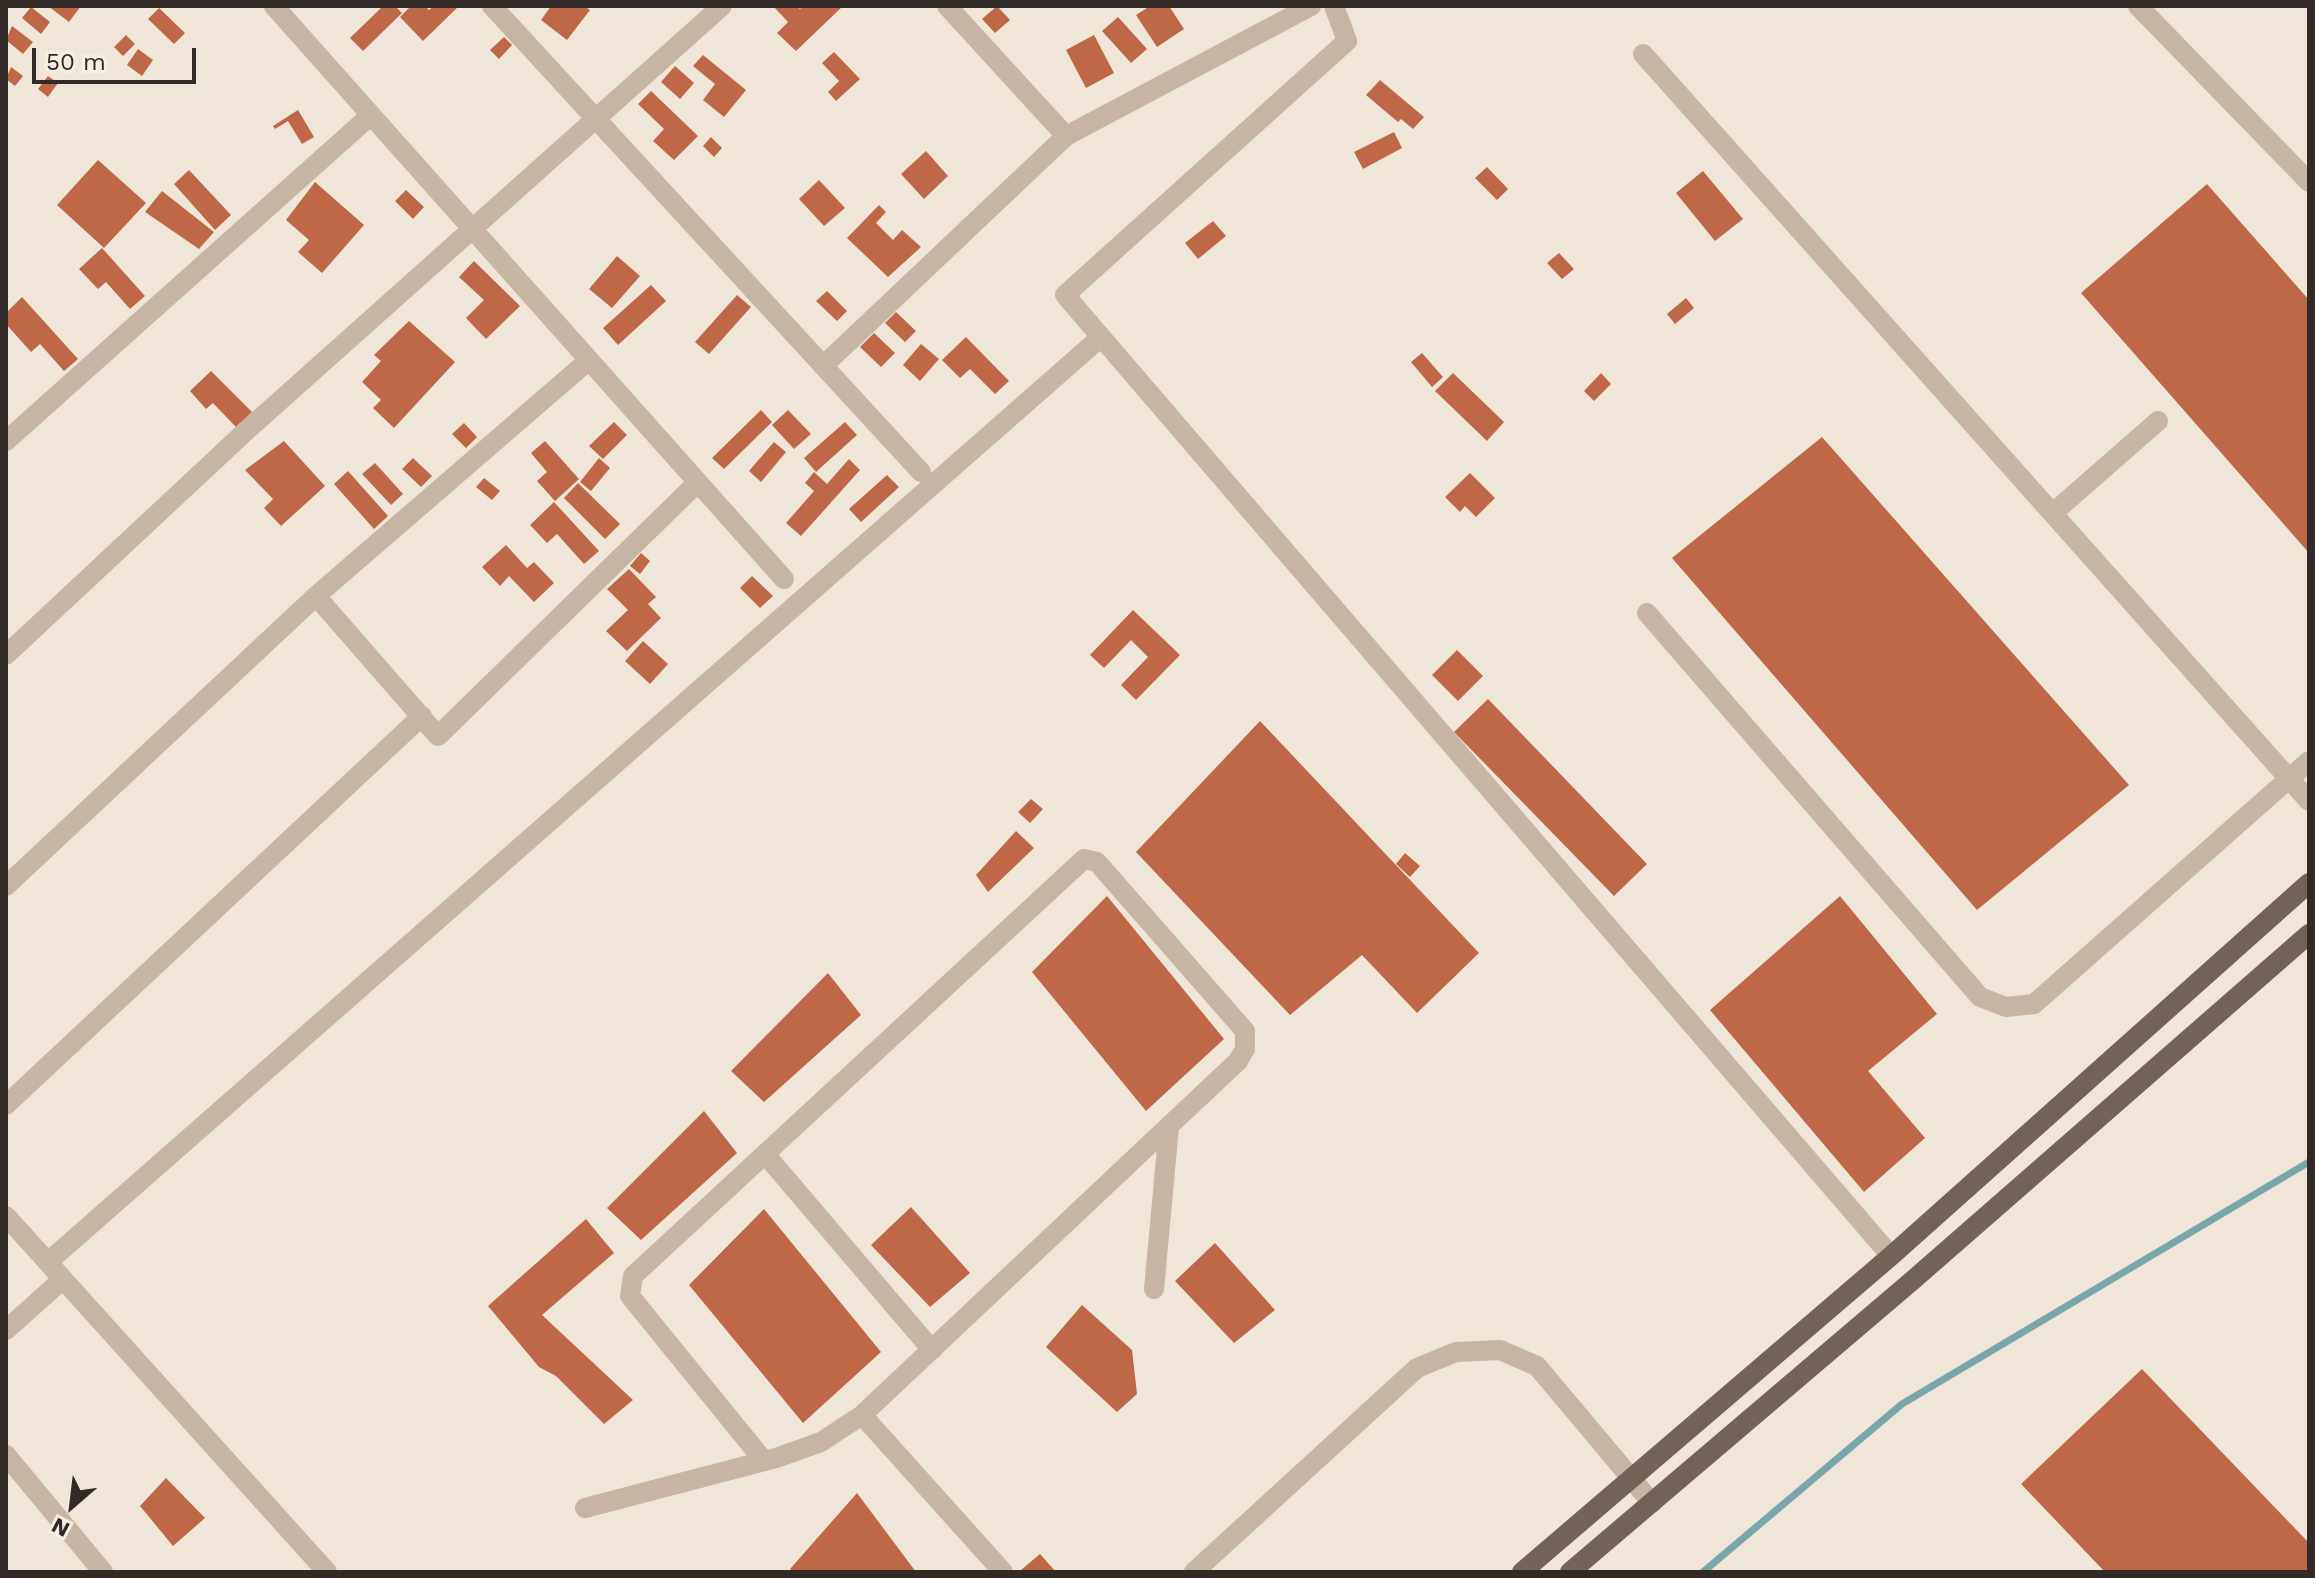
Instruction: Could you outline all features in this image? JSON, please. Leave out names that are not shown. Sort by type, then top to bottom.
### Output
[{"type":"main road","points":[[1522,1572],[1891,1256],[2309,883]]},
{"type":"main road","points":[[1570,1572],[2309,934]]},
{"type":"street","points":[[274,6],[784,579]]},
{"type":"street","points":[[492,6],[921,472]]},
{"type":"street","points":[[6,655],[246,431],[597,121],[722,6]]},
{"type":"street","points":[[947,6],[1066,136]]},
{"type":"street","points":[[823,366],[1066,136],[1311,6]]},
{"type":"street","points":[[1334,6],[1347,41],[1065,295],[1891,1256]]},
{"type":"street","points":[[2138,6],[2309,182]]},
{"type":"street","points":[[1643,54],[2309,801]]},
{"type":"street","points":[[6,441],[371,115]]},
{"type":"street","points":[[48,1262],[1101,337]]},
{"type":"street","points":[[6,886],[316,596],[589,360]]},
{"type":"street","points":[[2053,513],[2158,421]]},
{"type":"street","points":[[316,596],[438,736],[698,482]]},
{"type":"street","points":[[1647,613],[1980,997],[2006,1007],[2034,1004],[2309,761]]},
{"type":"street","points":[[6,1105],[422,716]]},
{"type":"street","points":[[585,1508],[764,1461],[821,1442],[862,1415],[1238,1061],[1245,1049],[1245,1031],[1097,862],[1089,858],[1072,870],[633,1276],[630,1296],[764,1461]]},
{"type":"street","points":[[1154,1289],[1169,1127]]},
{"type":"street","points":[[765,1154],[932,1350]]},
{"type":"street","points":[[6,1216],[327,1572]]},
{"type":"street","points":[[6,1330],[63,1279]]},
{"type":"street","points":[[1194,1572],[1417,1368],[1456,1352],[1500,1350],[1537,1366],[1652,1503]]},
{"type":"street","points":[[862,1415],[1003,1572]]},
{"type":"street","points":[[6,1455],[103,1572]]},
{"type":"building","points":[[48,6],[81,6],[69,22]]},
{"type":"building","points":[[383,6],[395,6],[402,13],[363,51],[350,38]]},
{"type":"building","points":[[411,6],[425,6],[429,10],[434,6],[459,6],[423,41],[400,17]]},
{"type":"building","points":[[551,6],[584,6],[590,10],[567,40],[541,20]]},
{"type":"building","points":[[773,6],[796,6],[800,9],[803,6],[843,6],[796,51],[777,33],[788,22]]},
{"type":"building","points":[[997,6],[1010,20],[995,33],[982,19]]},
{"type":"building","points":[[1150,6],[1169,6],[1184,29],[1157,47],[1136,15]]},
{"type":"building","points":[[31,7],[50,22],[41,34],[22,18]]},
{"type":"building","points":[[159,8],[185,33],[174,44],[148,19]]},
{"type":"building","points":[[1118,17],[1147,49],[1131,63],[1102,31]]},
{"type":"building","points":[[12,26],[33,42],[23,54],[6,40]]},
{"type":"building","points":[[126,35],[135,44],[123,56],[114,47]]},
{"type":"building","points":[[1094,35],[1114,73],[1086,88],[1066,50]]},
{"type":"building","points":[[504,37],[512,45],[499,59],[490,50]]},
{"type":"building","points":[[138,49],[153,60],[142,76],[127,65]]},
{"type":"building","points":[[834,52],[860,79],[836,101],[828,92],[839,81],[822,63]]},
{"type":"building","points":[[703,55],[746,90],[724,117],[703,100],[715,84],[693,66]]},
{"type":"building","points":[[675,66],[694,83],[680,99],[661,82]]},
{"type":"building","points":[[11,67],[23,76],[15,86],[6,79]]},
{"type":"building","points":[[48,76],[58,83],[48,97],[38,89]]},
{"type":"building","points":[[1380,80],[1424,117],[1413,129],[1401,119],[1398,122],[1366,95]]},
{"type":"building","points":[[651,91],[698,136],[674,160],[653,141],[664,129],[638,104]]},
{"type":"building","points":[[298,110],[314,137],[302,144],[288,121],[275,129],[273,126]]},
{"type":"building","points":[[1394,132],[1402,148],[1363,169],[1354,152]]},
{"type":"building","points":[[711,137],[722,148],[714,157],[703,146]]},
{"type":"building","points":[[926,151],[948,176],[924,199],[901,174]]},
{"type":"building","points":[[98,160],[146,203],[104,248],[57,205]]},
{"type":"building","points":[[1487,167],[1508,189],[1497,200],[1475,178]]},
{"type":"building","points":[[189,170],[231,215],[215,230],[174,184]]},
{"type":"building","points":[[1703,171],[1743,219],[1715,241],[1676,193]]},
{"type":"building","points":[[819,180],[845,208],[824,226],[799,199]]},
{"type":"building","points":[[315,182],[364,225],[322,273],[298,252],[309,240],[286,220]]},
{"type":"building","points":[[2207,184],[2309,300],[2309,553],[2081,293]]},
{"type":"building","points":[[406,190],[424,207],[413,219],[395,201]]},
{"type":"building","points":[[162,191],[214,232],[199,249],[145,212]]},
{"type":"building","points":[[879,205],[886,212],[876,223],[893,240],[902,230],[921,247],[888,277],[847,238]]},
{"type":"building","points":[[1213,221],[1226,236],[1198,259],[1185,243]]},
{"type":"building","points":[[102,248],[145,296],[130,309],[106,282],[98,289],[79,269]]},
{"type":"building","points":[[1559,253],[1574,269],[1562,279],[1547,263]]},
{"type":"building","points":[[617,256],[640,276],[612,308],[589,289]]},
{"type":"building","points":[[474,261],[520,306],[486,339],[466,318],[484,300],[459,277]]},
{"type":"building","points":[[651,285],[666,301],[618,345],[603,328]]},
{"type":"building","points":[[827,291],[847,311],[837,321],[816,301]]},
{"type":"building","points":[[737,295],[751,307],[709,354],[695,342]]},
{"type":"building","points":[[22,297],[78,359],[64,371],[40,344],[31,352],[6,324],[6,313]]},
{"type":"building","points":[[1686,298],[1694,308],[1675,324],[1667,314]]},
{"type":"building","points":[[896,312],[916,331],[905,342],[885,323]]},
{"type":"building","points":[[409,321],[455,362],[394,428],[373,408],[381,400],[362,382],[381,361],[374,355]]},
{"type":"building","points":[[874,333],[895,353],[881,367],[860,347]]},
{"type":"building","points":[[966,337],[1009,381],[995,394],[970,369],[960,378],[942,360]]},
{"type":"building","points":[[921,344],[939,359],[920,381],[903,365]]},
{"type":"building","points":[[1422,353],[1443,377],[1432,387],[1411,362]]},
{"type":"building","points":[[211,371],[252,412],[236,427],[213,403],[206,409],[190,391]]},
{"type":"building","points":[[1453,373],[1504,422],[1487,441],[1435,391]]},
{"type":"building","points":[[1601,373],[1611,384],[1594,401],[1584,391]]},
{"type":"building","points":[[761,410],[772,422],[724,469],[712,458]]},
{"type":"building","points":[[788,410],[811,434],[794,449],[772,425]]},
{"type":"building","points":[[614,422],[627,435],[603,459],[589,446]]},
{"type":"building","points":[[845,422],[857,435],[816,472],[804,458]]},
{"type":"building","points":[[464,423],[477,437],[466,448],[452,434]]},
{"type":"building","points":[[1822,437],[2129,785],[1977,910],[1672,558]]},
{"type":"building","points":[[284,441],[325,486],[281,526],[264,508],[273,499],[245,470]]},
{"type":"building","points":[[545,441],[579,479],[555,501],[537,481],[547,472],[531,453]]},
{"type":"building","points":[[774,442],[786,452],[761,482],[749,471]]},
{"type":"building","points":[[413,458],[432,476],[421,487],[402,469]]},
{"type":"building","points":[[599,458],[610,468],[591,491],[580,482]]},
{"type":"building","points":[[849,459],[860,470],[801,536],[786,523],[814,491],[805,483],[814,472],[827,484]]},
{"type":"building","points":[[375,463],[403,494],[391,505],[362,474]]},
{"type":"building","points":[[348,471],[388,516],[374,529],[334,484]]},
{"type":"building","points":[[1470,473],[1495,498],[1476,517],[1465,506],[1460,512],[1445,497]]},
{"type":"building","points":[[887,475],[899,487],[861,522],[849,509]]},
{"type":"building","points":[[484,478],[500,491],[492,500],[476,487]]},
{"type":"building","points":[[578,483],[620,524],[605,539],[564,498]]},
{"type":"building","points":[[554,502],[599,551],[584,564],[557,534],[547,543],[530,525]]},
{"type":"building","points":[[506,545],[527,568],[534,562],[554,583],[534,602],[509,576],[500,586],[482,567]]},
{"type":"building","points":[[641,553],[650,561],[640,574],[630,566]]},
{"type":"building","points":[[629,569],[656,597],[648,604],[661,618],[627,651],[606,631],[628,610],[607,589]]},
{"type":"building","points":[[752,576],[773,596],[760,608],[740,588]]},
{"type":"building","points":[[1133,610],[1180,655],[1136,700],[1121,685],[1148,657],[1131,640],[1104,668],[1090,655]]},
{"type":"building","points":[[643,641],[668,664],[650,684],[625,661]]},
{"type":"building","points":[[1457,650],[1483,676],[1458,701],[1432,675]]},
{"type":"building","points":[[1488,699],[1647,864],[1614,896],[1454,732]]},
{"type":"building","points":[[1260,721],[1479,953],[1417,1013],[1362,955],[1290,1015],[1136,852]]},
{"type":"building","points":[[1031,799],[1043,809],[1030,823],[1018,812]]},
{"type":"building","points":[[1016,831],[1034,848],[988,892],[976,875]]},
{"type":"building","points":[[1405,853],[1420,866],[1410,877],[1396,864]]},
{"type":"building","points":[[1107,896],[1224,1039],[1146,1111],[1032,972]]},
{"type":"building","points":[[1840,896],[1937,1014],[1868,1071],[1925,1138],[1864,1192],[1710,1010]]},
{"type":"building","points":[[828,973],[861,1015],[764,1102],[731,1071]]},
{"type":"building","points":[[704,1111],[737,1153],[641,1240],[607,1208]]},
{"type":"building","points":[[911,1207],[970,1273],[930,1307],[871,1245]]},
{"type":"building","points":[[764,1209],[881,1352],[803,1423],[689,1285]]},
{"type":"building","points":[[586,1219],[614,1253],[542,1315],[633,1400],[604,1424],[556,1376],[539,1367],[488,1306]]},
{"type":"building","points":[[1215,1243],[1275,1310],[1234,1343],[1175,1281]]},
{"type":"building","points":[[1082,1305],[1132,1350],[1137,1394],[1117,1412],[1046,1347]]},
{"type":"building","points":[[2142,1369],[2309,1543],[2309,1572],[2105,1572],[2021,1484]]},
{"type":"building","points":[[166,1478],[205,1518],[173,1546],[140,1506]]},
{"type":"building","points":[[857,1493],[916,1572],[793,1572],[790,1569]]},
{"type":"building","points":[[1040,1554],[1056,1572],[1021,1570]]},
{"type":"waterway","points":[[1703,1572],[1902,1404],[2309,1162]]}]
